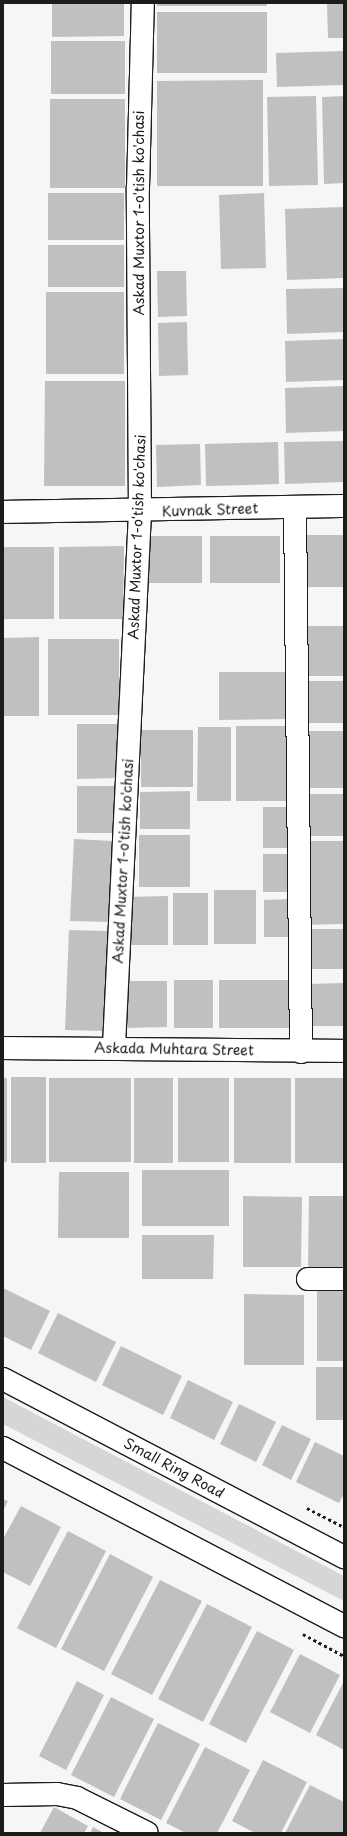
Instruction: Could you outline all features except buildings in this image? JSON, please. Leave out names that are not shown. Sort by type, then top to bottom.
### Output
[{"type":"main road","name":"Askad Muxtor 1-o'tish ko'chasi","points":[[114,1046],[140,512],[138,188],[143,3]]},
{"type":"main road","name":"Kuvnаk Street","points":[[3,512],[140,512],[344,506]]},
{"type":"main road","points":[[295,507],[301,1052]]},
{"type":"main road","name":"Askada Muhtara Street","points":[[3,1048],[114,1046],[301,1052],[344,1051]]},
{"type":"main road","points":[[308,1279],[344,1279]]},
{"type":"main road","name":"Small Ring Road","points":[[3,1379],[344,1557]]},
{"type":"main road","points":[[3,1448],[344,1626]]},
{"type":"main road","points":[[3,1795],[57,1794],[77,1798],[147,1833]]},
{"type":"shaded area","points":[[3,1397],[344,1576],[344,1601],[3,1424]]}]
